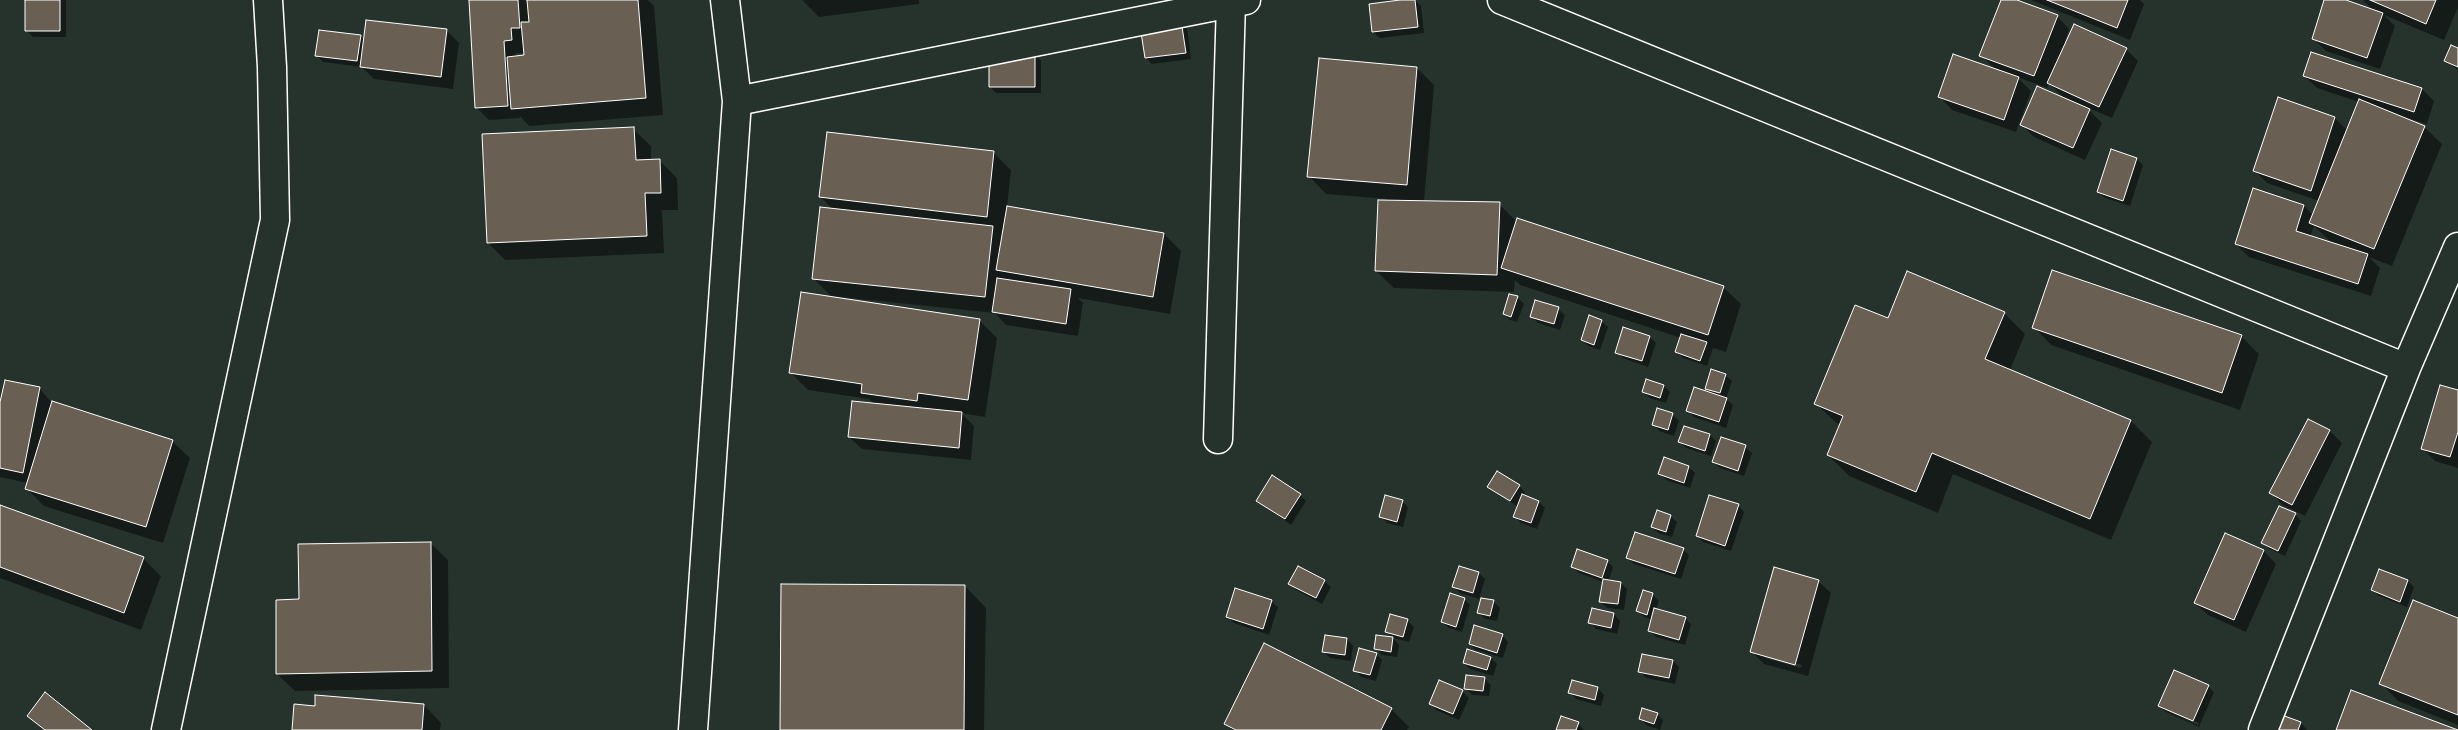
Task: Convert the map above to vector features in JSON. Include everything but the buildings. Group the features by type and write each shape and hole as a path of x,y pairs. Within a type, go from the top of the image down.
{"street":[{"path":"166,730 275,220 272,67 268,0"},
{"path":"693,730 737,101 725,0"},
{"path":"1502,0 2406,368"},
{"path":"737,101 1238,1 1218,439"},
{"path":"2263,730 2406,368 2458,247"}]}
